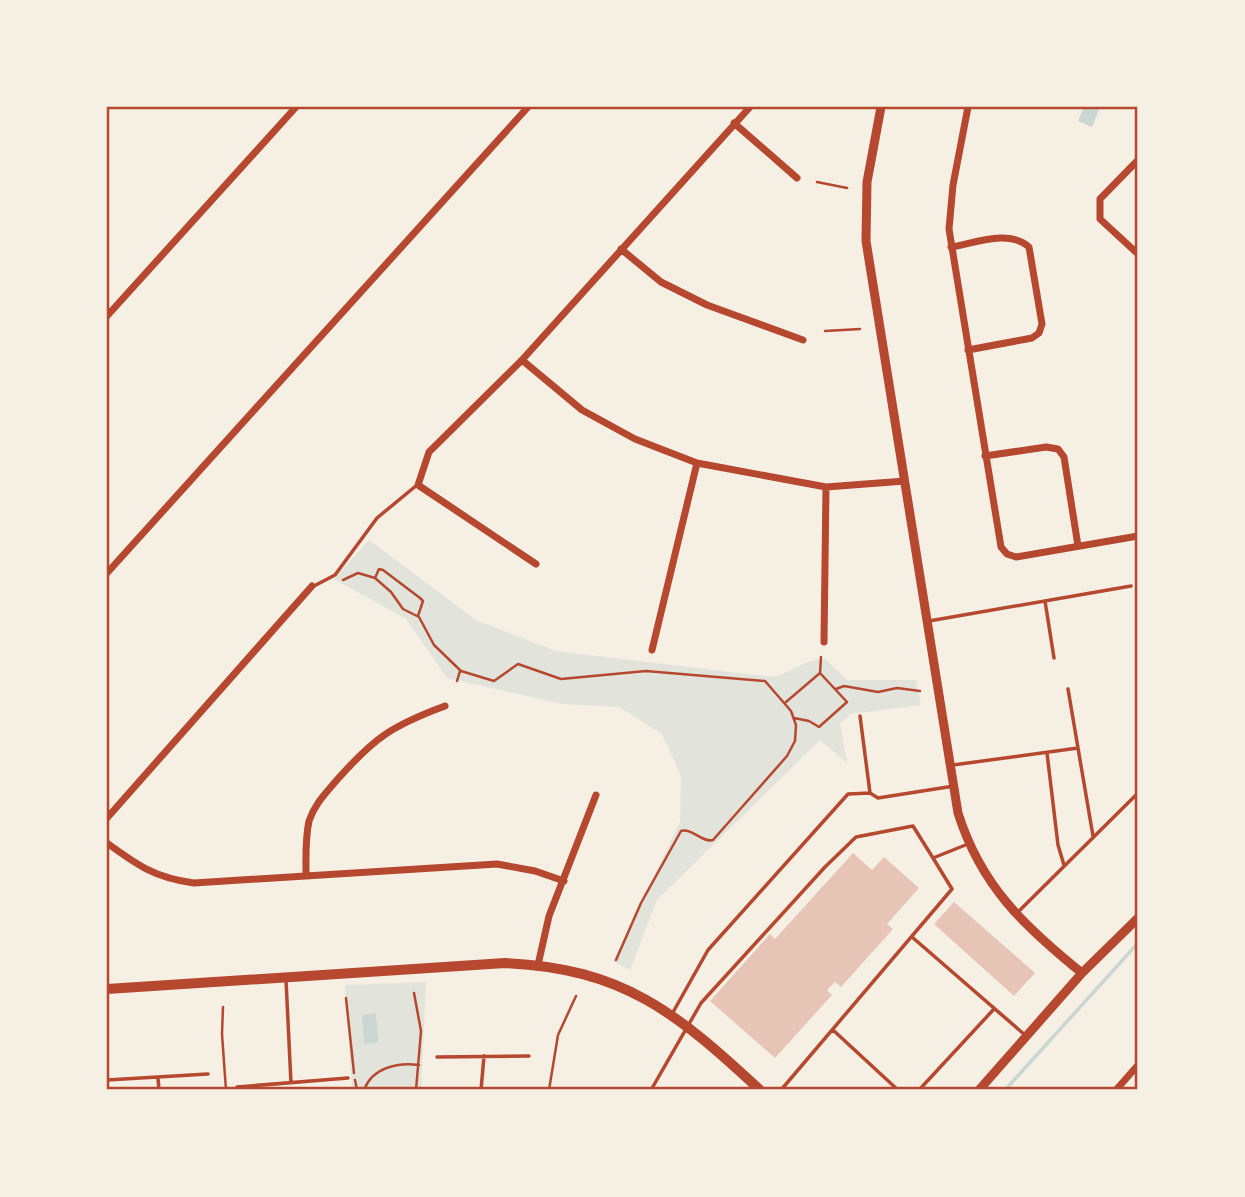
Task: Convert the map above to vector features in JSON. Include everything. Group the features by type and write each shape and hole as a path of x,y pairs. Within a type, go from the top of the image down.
{"main road":[{"path":"107,989 505,963 538,965 609,981 672,1014 760,1090"}],"street":[{"path":"107,316 296,107"},
{"path":"107,573 528,107"},
{"path":"536,564 418,485 429,452 522,360 750,107"},
{"path":"881,107 867,183 866,241 954,786 968,844 989,882 1016,915 1082,973"},
{"path":"968,107 949,211 951,247 1001,547 1007,554 1016,557 1138,536"},
{"path":"734,123 797,178"},
{"path":"1138,160 1100,199 1100,219 1138,254"},
{"path":"951,247 1010,237 1021,240 1029,247 1041,324 1039,333 1032,338 968,350"},
{"path":"621,249 661,282 707,305 803,340"},
{"path":"522,360 582,410 635,439 696,463 826,487 905,481"},
{"path":"985,456 1046,447 1058,449 1063,457 1079,546"},
{"path":"652,650 696,463"},
{"path":"824,642 826,487"},
{"path":"107,818 312,586"},
{"path":"306,875 306,838 316,803 382,734 402,722 445,706"},
{"path":"538,965 550,916 596,795"},
{"path":"107,843 143,869 166,880 213,883 497,864 535,871 564,881"},
{"path":"979,1090 1082,973 1138,918"},
{"path":"1116,1090 1138,1065"}],"lane":[{"path":"312,586 335,575 377,518 418,485"},
{"path":"927,621 1131,586"},
{"path":"1045,601 1054,659"},
{"path":"1068,689 1093,837"},
{"path":"860,716 870,793"},
{"path":"950,765 1079,748"},
{"path":"1046,752 1058,845 1064,865"},
{"path":"672,1014 708,950 848,794 870,793 878,798 954,786"},
{"path":"1016,915 1138,793"},
{"path":"651,1090 711,993 856,837 914,826 952,888 781,1090"},
{"path":"933,858 968,844"},
{"path":"911,936 1026,1037"},
{"path":"286,978 291,1083"},
{"path":"919,1090 994,1009"},
{"path":"832,1030 898,1090"},
{"path":"481,1090 484,1056"},
{"path":"437,1057 529,1056"},
{"path":"107,1080 208,1074"},
{"path":"158,1078 159,1090"},
{"path":"237,1087 348,1078"}],"path":[{"path":"817,182 847,188"},
{"path":"825,331 860,329"},
{"path":"375,578 379,569 383,570 420,598 423,601 418,616"},
{"path":"337,581 358,573 375,578 391,592 403,609 418,616 434,645 461,671 494,681 511,668 523,664 561,679 652,669 765,681 786,702 794,718 796,736 785,759 713,840 707,841 683,830 672,842 641,903 617,960"},
{"path":"786,702 820,673 821,657"},
{"path":"457,681 461,671"},
{"path":"794,718 821,726 848,702 820,673"},
{"path":"836,689 844,686 878,692 897,688 919,691"},
{"path":"414,993 421,1024 416,1090"},
{"path":"549,1090 558,1035 576,996"},
{"path":"346,998 357,1090"},
{"path":"223,1007 226,1090"},
{"path":"364,1090 371,1076 379,1072 407,1063 419,1065"}],"shaded area":[{"path":"1084,107 1100,107 1092,127 1078,121"},
{"path":"369,540 476,620 556,651 773,677 812,661 825,659 847,680 916,680 921,705 851,714 840,723 847,763 820,740 657,900 630,970 613,961 680,822 681,776 662,734 619,707 562,704 447,678 406,619 334,579"},
{"path":"426,982 421,1090 352,1090 345,985"},
{"path":"376,1013 378,1042 364,1044 362,1015"}],"building":[{"path":"853,853 872,870 884,857 919,888 887,924 893,929 841,987 835,982 827,990 832,995 775,1058 710,1001 770,934 775,939"},
{"path":"954,902 1035,973 1014,996 934,924"}],"waterway":[{"path":"1005,1090 1138,943"}]}
